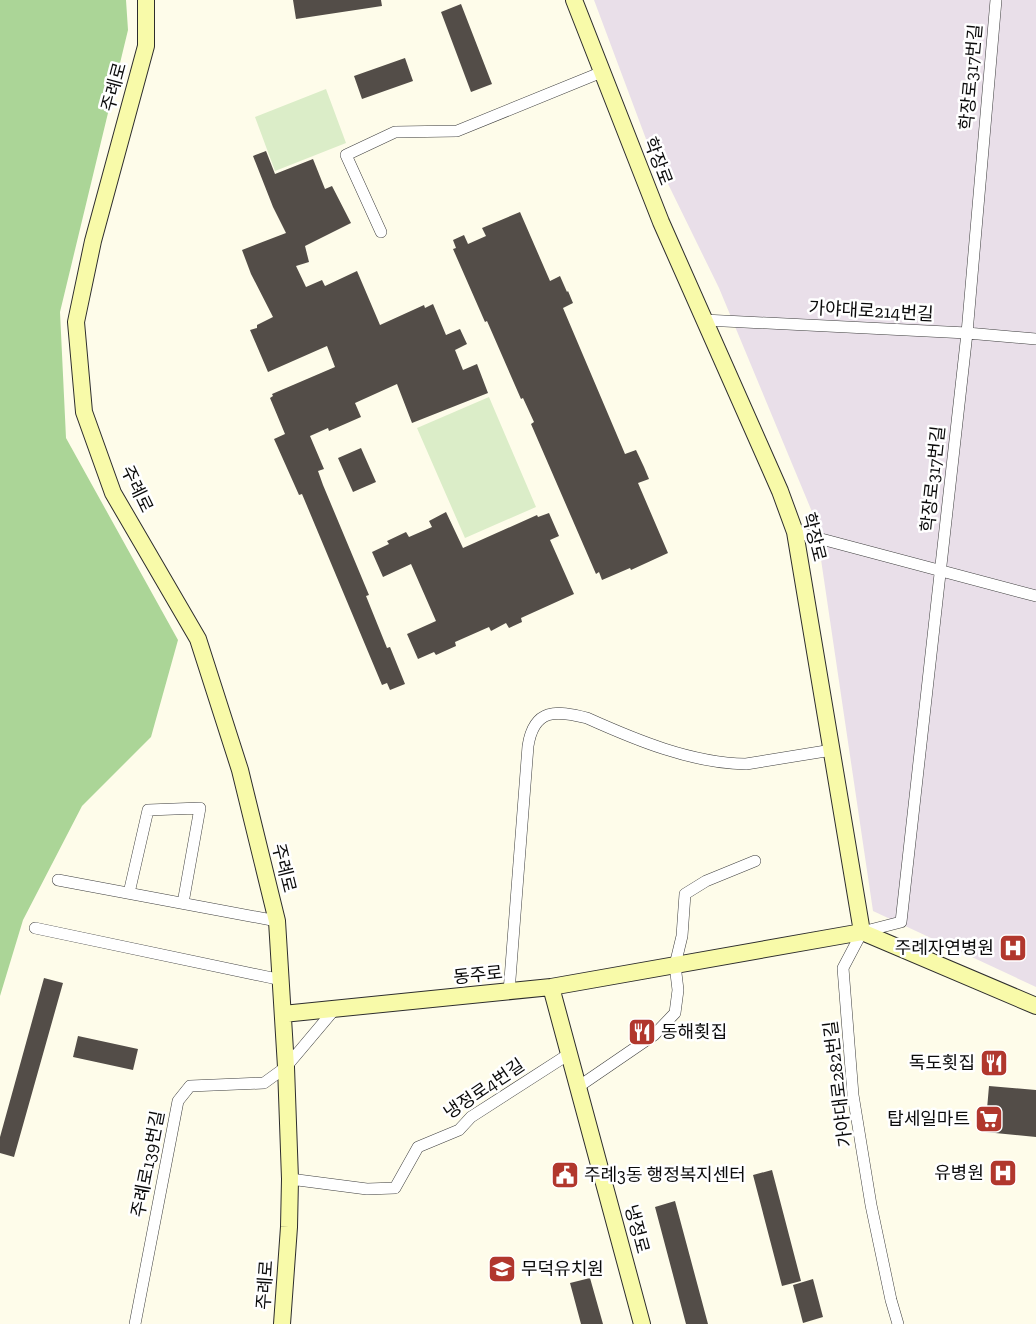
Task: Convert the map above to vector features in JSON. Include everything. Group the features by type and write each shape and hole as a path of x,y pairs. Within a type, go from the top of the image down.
{"main road":[{"name":"주례로","path":"146,0 146,46 93,241 76,322 84,412 113,493 198,639 240,770 277,921 282,980 290,1179 289,1226 282,1324"},
{"name":"학장로","path":"574,0 661,222 780,491 795,532 862,932"},
{"name":"동주로","path":"283,1014 551,987 862,932"},
{"path":"862,932 1036,1006"},
{"name":"냉정로","path":"551,987 642,1324"}],"street":[{"name":"학장로317번길","path":"862,932 901,922 967,333 996,0"},
{"path":"381,232 346,155 395,132 457,131 602,72"},
{"name":"가야대로214번길","path":"704,320 967,333 1036,339"},
{"path":"795,532 1036,596"},
{"path":"509,992 528,746 533,726 540,719 548,714 558,712 572,714 587,718 679,754 736,764 832,750"},
{"path":"129,893 148,810 200,808 183,903"},
{"path":"578,1087 654,1035 675,1013 678,990 675,965 682,936 685,894 706,881 755,861"},
{"path":"58,880 277,921"},
{"path":"35,928 282,980"},
{"name":"가야대로282번길","path":"862,932 843,968 853,1095 871,1204 891,1300 898,1324"},
{"name":"주례로139번길","path":"135,1324 178,1101 190,1086 264,1084 286,1067 334,1010"},
{"name":"냉정로4번길","path":"290,1179 367,1189 395,1188 418,1147 459,1130 471,1117 569,1054"}],"shaded area":[{"path":"594,0 1036,0 1036,987 873,911 815,519 719,288 646,139"}],"green space":[{"path":"0,0 126,0 128,30 60,312 66,438 178,640 151,737 82,806 23,920 0,996"},
{"path":"326,89 346,143 275,171 255,117"},
{"path":"489,397 536,507 465,538 417,428"}],"building":[{"path":"293,0 381,0 382,6 296,19"},
{"path":"461,4 492,84 471,92 441,12"},
{"path":"405,58 413,81 362,99 354,76"},
{"path":"266,151 275,174 313,159 325,189 332,186 351,223 305,246 309,262 296,266 306,287 322,280 325,286 357,271 380,325 424,305 425,308 433,304 446,335 460,329 467,344 455,350 463,370 477,364 488,393 412,423 397,384 355,403 361,417 329,431 328,428 310,436 324,469 318,471 323,485 369,595 366,596 387,648 390,647 405,684 390,690 387,683 382,685 302,494 299,495 274,439 285,434 270,398 273,396 272,394 335,367 327,346 268,372 250,330 257,328 257,325 273,317 251,274 242,250 286,233 273,207 253,156"},
{"path":"520,212 550,281 560,276 568,291 573,303 563,308 625,454 636,450 644,467 649,479 638,483 668,553 631,570 630,568 602,580 599,572 596,574 531,424 534,422 523,398 521,399 453,249 456,248 453,240 464,235 468,244 486,236 482,228"},
{"path":"361,448 376,482 353,492 338,458"},
{"path":"446,512 463,548 537,515 538,517 549,513 559,536 550,540 574,594 521,618 522,622 509,628 506,623 491,631 489,627 455,642 456,646 436,655 434,652 418,659 407,634 436,621 411,564 383,577 372,552 389,544 387,541 406,532 409,537 432,527 429,521"},
{"path":"44,978 63,983 14,1157 0,1153 0,1137"},
{"path":"78,1036 138,1049 133,1070 73,1057"},
{"path":"989,1086 1036,1090 1036,1137 985,1132"},
{"path":"772,1170 801,1281 782,1286 753,1175"},
{"path":"675,1201 708,1324 686,1324 655,1207"},
{"path":"590,1278 603,1324 581,1324 570,1283"},
{"path":"813,1279 823,1317 803,1323 793,1285"}],"place":[{"name":"주례자연병원","path":"1013,948"},
{"name":"동해횟집","path":"642,1032"},
{"name":"독도횟집","path":"994,1063"},
{"name":"탑세일마트","path":"989,1119"},
{"name":"유병원","path":"1003,1173"},
{"name":"주례3동 행정복지센터","path":"565,1175"},
{"name":"무덕유치원","path":"502,1269"}]}
